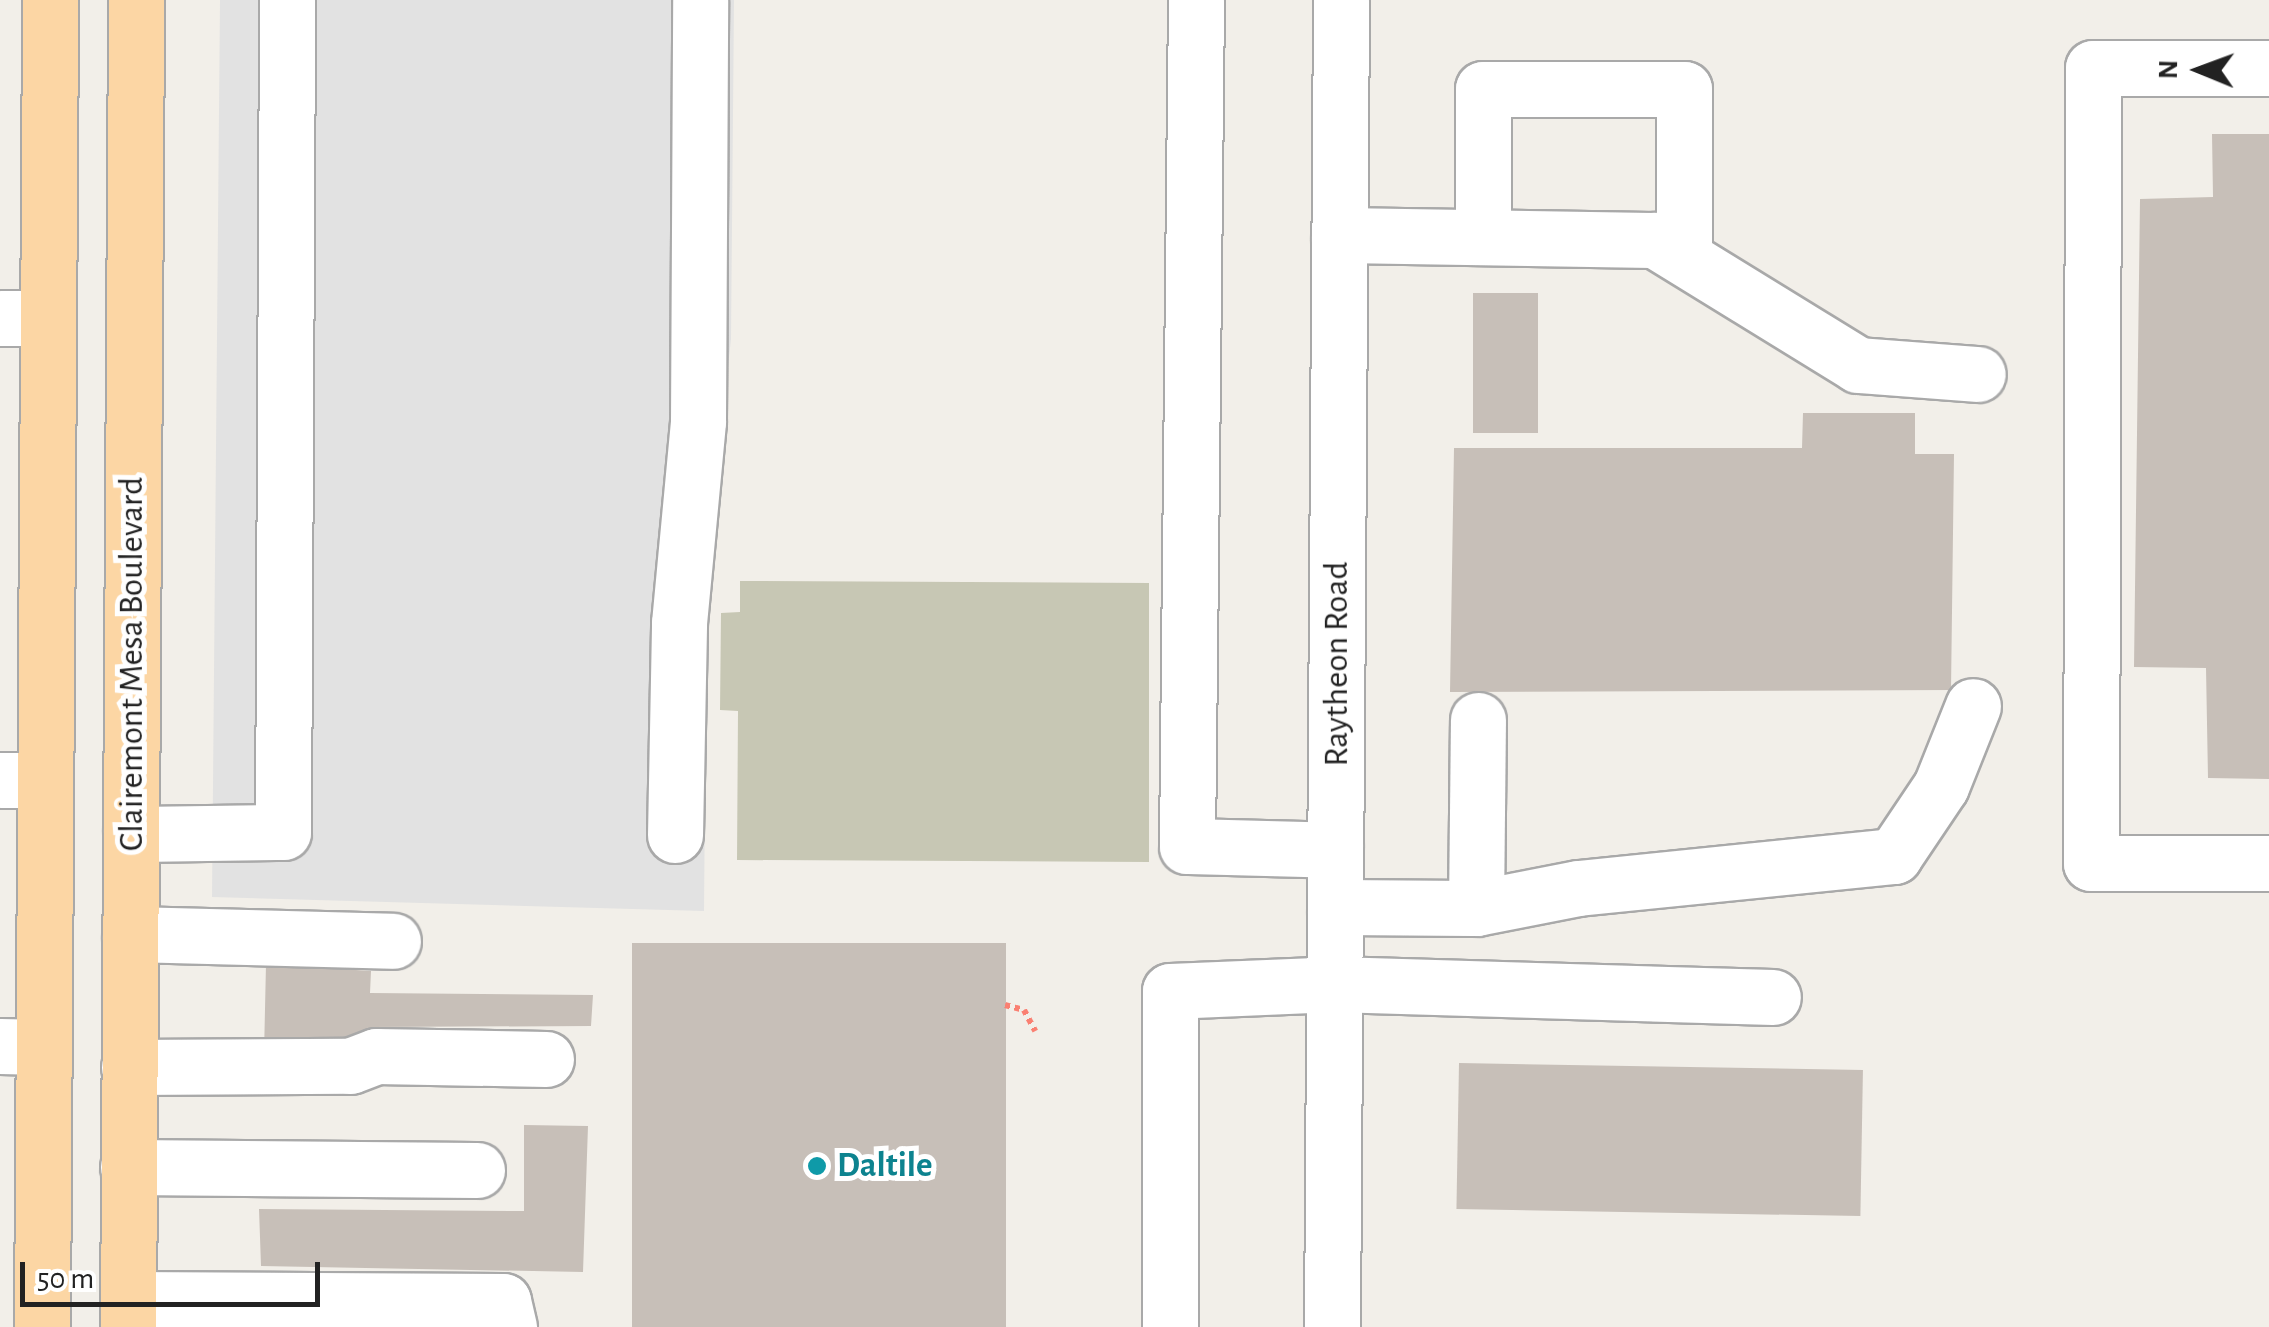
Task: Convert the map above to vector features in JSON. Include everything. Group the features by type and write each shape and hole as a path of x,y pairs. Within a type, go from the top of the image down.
{"main road":[{"path":"42,1327 22,1046 24,319 50,0"},
{"name":"Clairemont Mesa Boulevard","path":"128,1313 136,0"}],"street":[{"path":"130,834 283,832 287,0"},
{"path":"675,834 679,623 698,421 700,0"},
{"path":"1196,0 1187,846 1336,850"},
{"name":"Raytheon Road","path":"1332,1327 1341,0"},
{"path":"2269,68 2093,68 2092,744 2092,862 2269,863"},
{"path":"1483,237 1484,88 1684,89 1684,257"},
{"path":"1340,235 1655,240 1858,365 1978,374"},
{"path":"1335,906 1476,908 1578,888 1894,856 1941,786 1973,706"},
{"path":"1476,908 1478,720"},
{"path":"130,934 393,940"},
{"path":"1170,1327 1170,991 1334,984 1773,997"},
{"path":"129,1066 350,1066 376,1056 546,1059"},
{"path":"128,1167 476,1170"},
{"path":"128,1313 258,1302 503,1301 509,1327"}],"path":[{"path":"1005,1004 1024,1010 1036,1031"}],"shaded area":[{"path":"220,0 734,0 731,339 707,558 704,911 212,897"},
{"path":"740,581 1149,583 1149,862 737,860 738,711 720,710 721,613 740,612"}],"building":[{"path":"2212,134 2269,134 2269,779 2208,778 2206,668 2134,667 2140,199 2213,197"},
{"path":"1473,293 1538,293 1538,433 1473,433"},
{"path":"1803,413 1915,413 1915,454 1954,454 1951,690 1450,692 1454,448 1802,448"},
{"name":"Daltile","path":"632,943 1006,943 1006,1327 632,1327"},
{"path":"266,964 371,971 370,993 593,995 591,1026 373,1027 371,1046 264,1054"},
{"path":"1459,1063 1863,1070 1860,1216 1456,1209"},
{"path":"524,1125 588,1126 583,1272 261,1266 259,1209 524,1211"}],"place":[{"name":"Daltile","path":"817,1166"}]}
